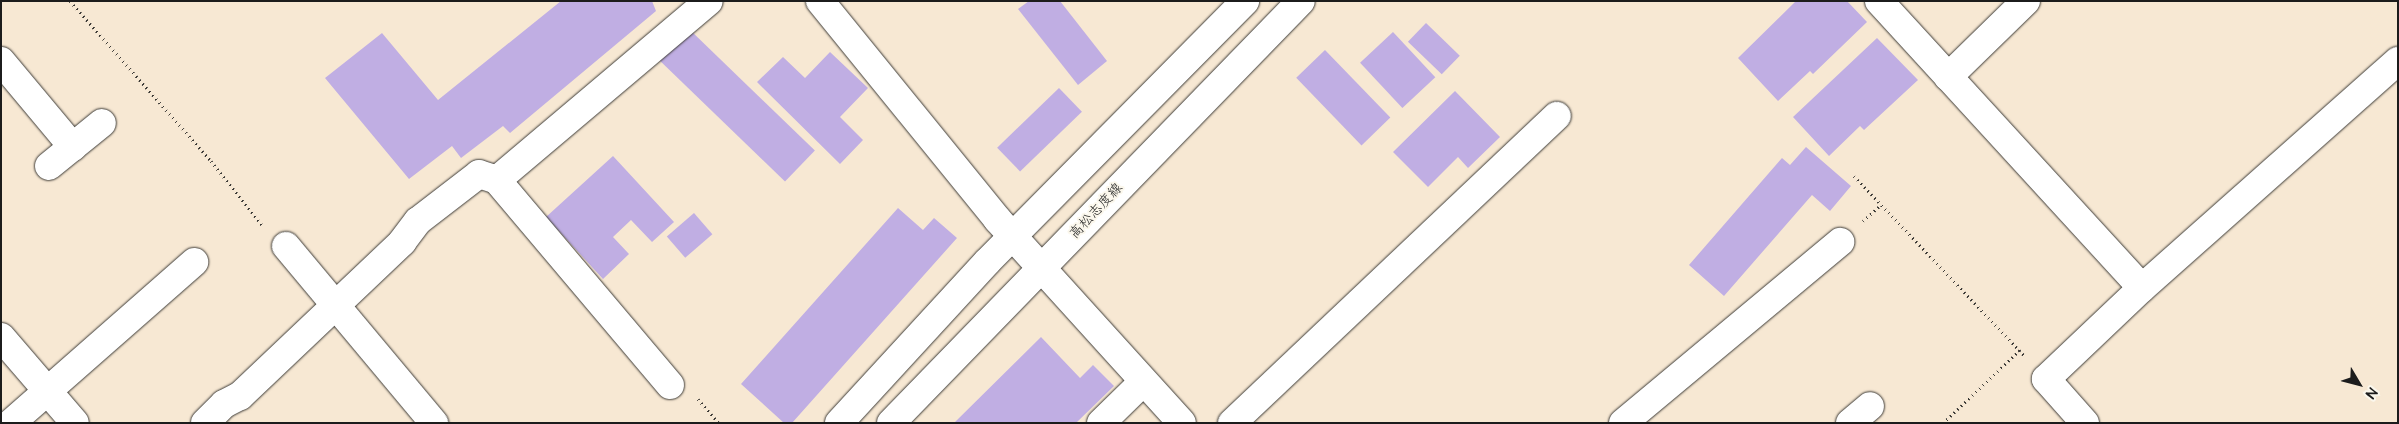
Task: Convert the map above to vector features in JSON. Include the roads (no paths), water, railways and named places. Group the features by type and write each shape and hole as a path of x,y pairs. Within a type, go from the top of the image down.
{"street":[{"path":"497,180 709,1"},
{"path":"820,1 1012,237 1142,382 1182,423"},
{"path":"839,423 1012,237 1245,1"},
{"name":"高松志度線","path":"892,423 1301,1"},
{"path":"1879,1 2142,288"},
{"path":"1948,77 2026,1"},
{"path":"1,61 73,147"},
{"path":"2085,423 2046,379 2142,288 2398,61"},
{"path":"1232,423 1557,116"},
{"path":"49,166 102,123"},
{"path":"205,423 224,404 240,396 336,305 402,242 418,221 479,174 497,180 670,385"},
{"path":"1623,423 1840,242"},
{"path":"286,246 434,423"},
{"path":"11,423 194,262"},
{"path":"1,337 74,423"},
{"path":"1100,423 1142,382"}]}
